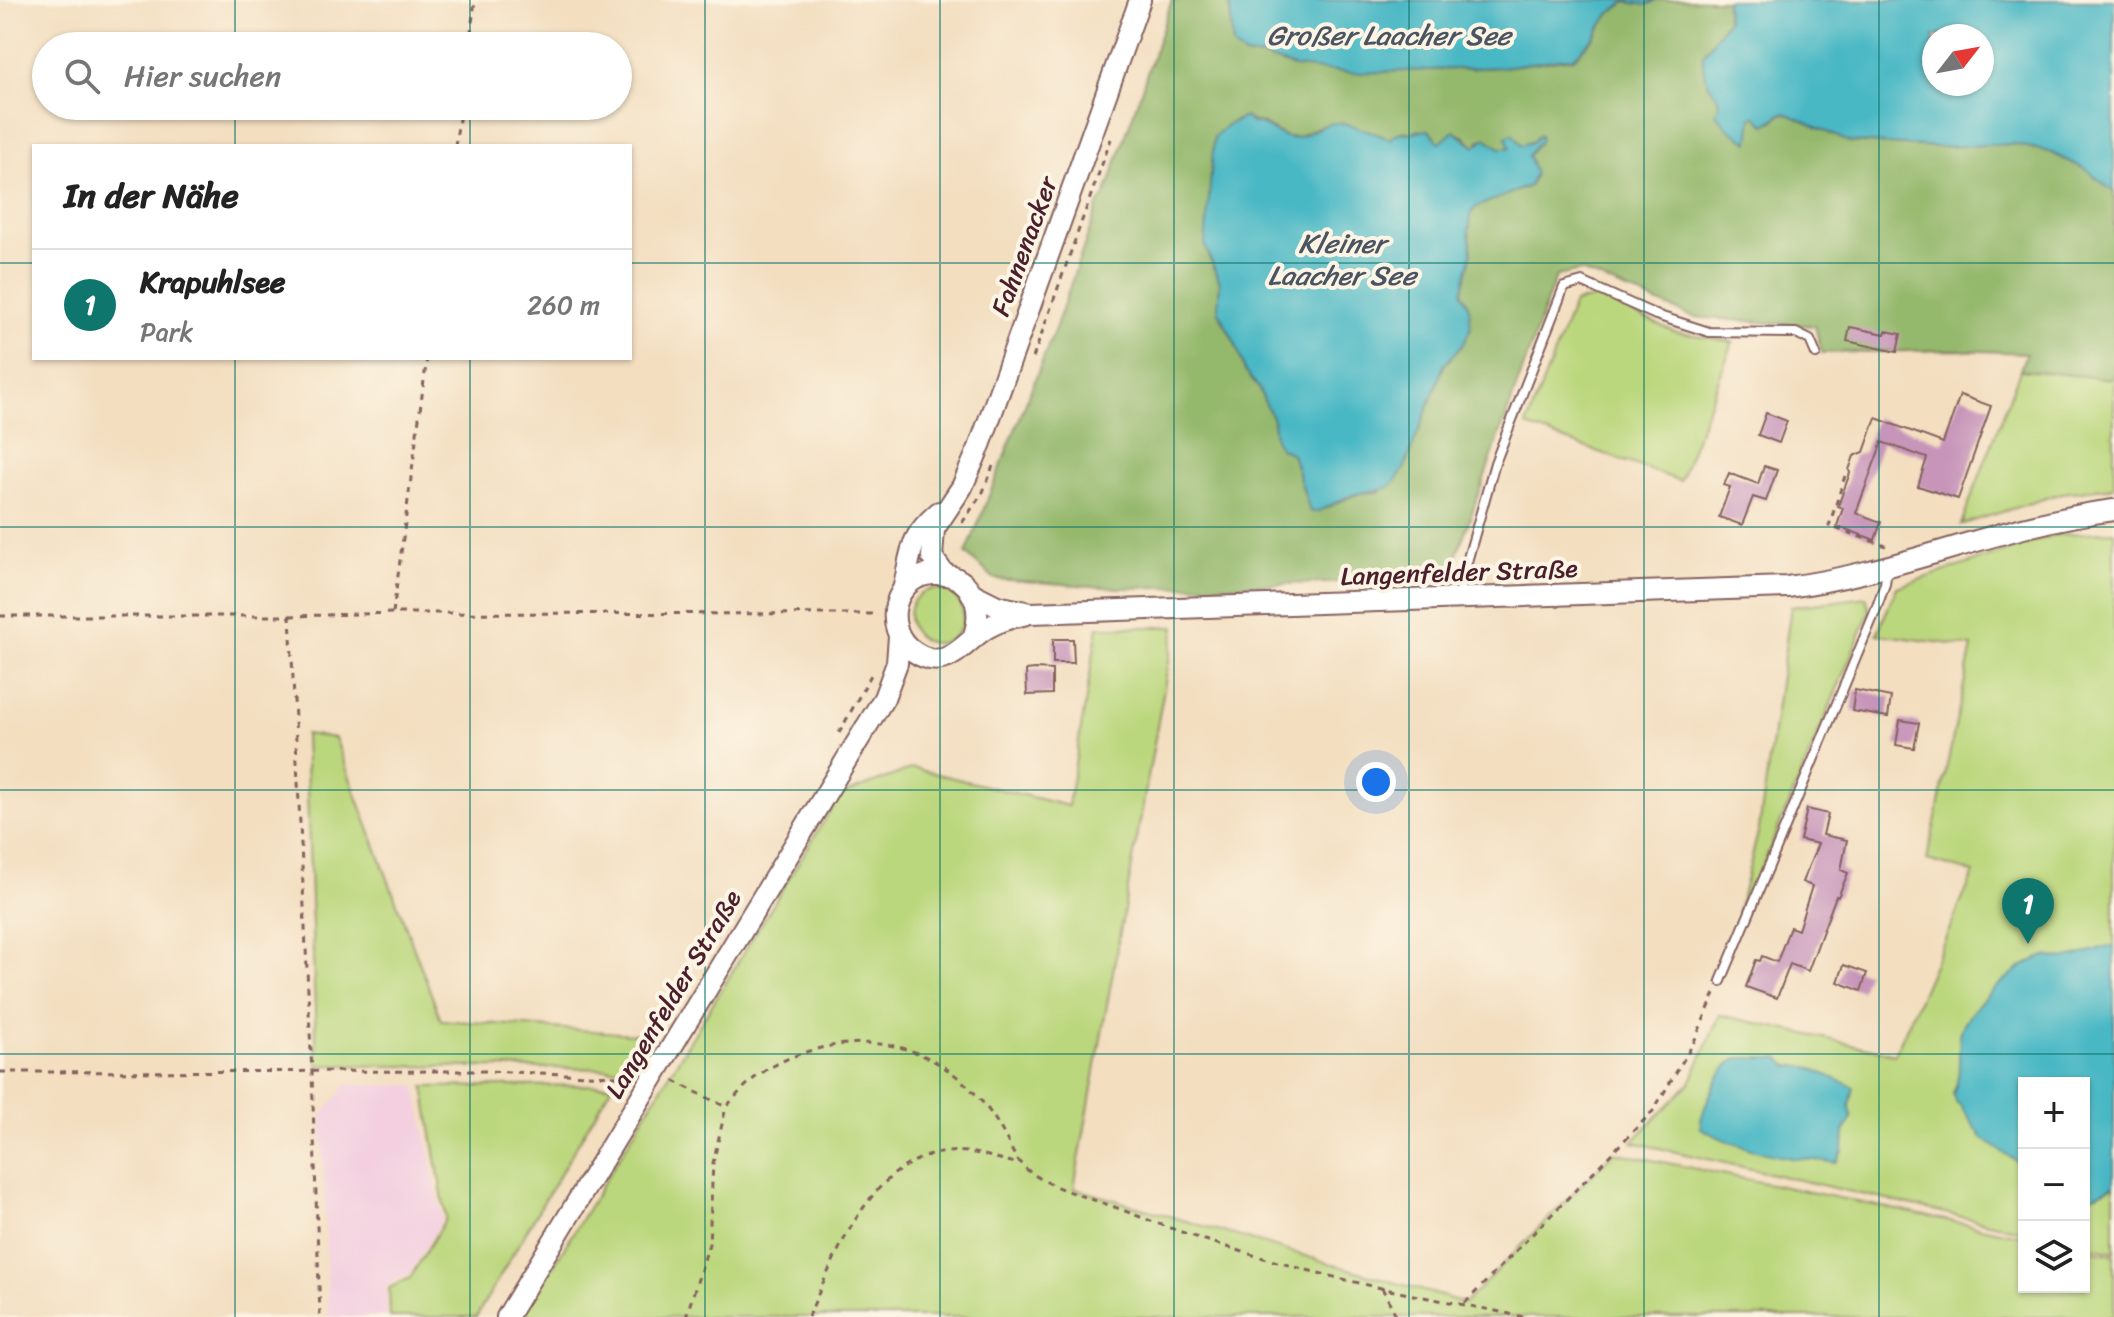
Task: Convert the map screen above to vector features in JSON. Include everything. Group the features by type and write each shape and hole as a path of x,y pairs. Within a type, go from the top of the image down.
{"street":[{"name":"Fahnenacker","path":"945,575 935,564 931,550 934,529 962,487 979,448 1140,0"},
{"name":"Fahnenacker","path":"903,590 909,554 919,531 949,504"},
{"name":"Langenfelder Straße","path":"884,698 911,672 933,659 953,655 998,623 1031,613 1461,590 1787,587 1887,567 2074,515 2114,510"},
{"name":"Langenfelder Straße","path":"945,575 997,606 1031,613"},
{"path":"881,614 917,578 945,575"},
{"path":"971,593 979,615 973,638"},
{"name":"Langenfelder Straße","path":"507,1317 884,698 897,663 899,636 881,614"},
{"path":"899,636 914,652 933,659"}],"lane":[{"name":"Langenfelder Straße","path":"1461,590 1495,463 1564,287 1582,282 1656,315 1709,332 1796,333 1810,340 1816,354"},
{"path":"1721,981 1875,612 1885,584 1887,567"}],"path":[{"path":"471,32 475,0"},
{"path":"455,144 459,120"},
{"path":"393,613 427,360"},
{"path":"1845,476 1829,526 1886,546"},
{"path":"0,616 881,614"},
{"path":"290,616 312,1073 320,1317"},
{"path":"836,738 878,661"},
{"path":"1465,1303 1653,1111 1693,1044 1721,981"},
{"path":"686,1317 709,1244 713,1163 726,1107 752,1081 779,1063 815,1050 858,1044 888,1045 917,1052 946,1067 971,1089 997,1122 1017,1163"},
{"path":"0,1072 485,1071 616,1076 652,1080 726,1107"},
{"path":"808,1317 844,1239 874,1193 893,1174 915,1160 967,1152 1017,1163 1064,1190 1192,1238 1382,1288 1523,1317"},
{"path":"1382,1288 1397,1317"}],"shaded area":[{"path":"346,1085 416,1085 442,1219 410,1273 386,1286 387,1317 328,1317 322,1116"}],"green space":[{"path":"1172,0 1232,0 1233,46 1244,55 1263,57 1294,67 1433,70 1502,67 1574,58 1610,13 1626,2 1646,5 1657,0 1726,0 1727,21 1713,40 1719,107 1748,141 1752,117 1772,122 1786,113 1849,142 1939,147 2014,144 2050,152 2087,170 2114,192 2114,379 2020,370 2026,353 1956,350 1822,353 1815,326 1693,317 1581,271 1556,276 1448,580 1118,588 995,579 966,554 1056,326 1099,203 1105,196","holes":["1241,118 1264,124 1286,137 1297,137 1320,126 1346,124 1391,139 1403,131 1413,133 1419,130 1434,135 1440,143 1451,133 1464,136 1476,147 1480,140 1487,139 1500,148 1508,149 1511,146 1509,141 1515,139 1521,145 1537,137 1539,143 1528,155 1534,173 1529,186 1476,207 1471,214 1469,232 1472,252 1462,292 1469,307 1463,344 1444,365 1404,469 1379,492 1360,493 1316,512 1310,511 1292,454 1280,448 1275,439 1273,419 1258,387 1245,371 1236,345 1218,311 1220,282 1209,257 1227,125"]},
{"path":"1597,297 1675,332 1733,342 1680,481 1526,426 1574,303"},
{"path":"2020,370 2114,379 2114,487 2062,493 1961,525"},
{"path":"2114,531 2114,1252 2090,1246 2090,1077 2018,1077 2018,1230 1632,1142 1690,1083 1720,1015 1895,1054 1974,873 1927,860 1972,647 1877,634 1897,587 2055,535"},
{"path":"936,589 955,597 963,616 955,635 936,643 917,635 909,616 917,597"},
{"path":"1866,597 1870,611 1743,912 1738,912 1759,829 1791,607"},
{"path":"1098,627 1175,627 1074,1188 1465,1303 1614,1152 2018,1235 2018,1293 2090,1293 2090,1250 2114,1255 2114,1317 522,1317 839,796 913,768 1068,806"},
{"path":"305,734 335,738 441,1020 648,1035 624,1069 317,1065"},
{"path":"612,1085 476,1317 390,1317 389,1288 410,1278 446,1218 424,1087"}],"water":[{"name":"Großer Laacher See","path":"1232,0 1657,0 1647,5 1626,2 1610,13 1593,38 1574,57 1502,67 1356,73 1294,67 1263,57 1244,55 1233,47"},
{"path":"1726,0 2114,0 2114,192 2087,170 2050,152 2014,144 1939,147 1849,142 1786,113 1766,125 1756,116 1752,117 1749,142 1728,128 1716,113 1719,102 1707,81 1703,55 1727,21"},
{"name":"Kleiner Laacher See","path":"1246,117 1251,123 1292,138 1329,124 1342,123 1391,139 1398,133 1429,130 1440,143 1454,131 1475,147 1485,138 1500,148 1510,148 1506,137 1513,134 1521,145 1532,142 1540,135 1541,140 1528,155 1535,174 1529,186 1476,207 1471,214 1469,232 1472,252 1462,292 1469,307 1471,328 1463,344 1444,365 1404,469 1385,489 1354,494 1316,512 1310,511 1292,454 1280,448 1275,439 1273,419 1258,387 1245,371 1218,310 1220,282 1205,246 1214,137 1227,125"},
{"path":"2114,947 2114,1186 2095,1195 2090,1195 2090,1077 2018,1077 2018,1162 1983,1139 1955,1102 1953,1094 1958,1077 1962,1028 1975,1009 2022,967 2046,957 2072,957"},
{"path":"1739,1058 1779,1058 1789,1066 1809,1067 1854,1087 1850,1106 1852,1118 1844,1132 1843,1151 1836,1163 1756,1151 1701,1128 1705,1108 1717,1081 1727,1066"}],"building":[{"path":"1850,327 1901,334 1897,352 1847,341"},
{"path":"1960,395 1991,406 1958,499 1918,486 1927,458 1882,442 1856,513 1881,522 1875,540 1837,526 1843,508 1838,506 1854,456 1864,452 1876,418 1943,443"},
{"path":"1766,413 1787,421 1779,443 1758,435"},
{"path":"1764,466 1777,470 1766,501 1753,497 1742,525 1719,517 1730,487 1724,485 1729,473 1758,484"},
{"path":"1053,639 1073,639 1074,663 1053,663"},
{"path":"1026,670 1052,670 1052,694 1027,695"},
{"path":"1855,690 1891,697 1888,717 1852,711"},
{"path":"1900,720 1919,723 1914,748 1896,745"},
{"path":"1807,809 1828,814 1823,835 1847,840 1841,870 1848,873 1836,896 1808,971 1790,964 1777,998 1746,987 1756,960 1760,961 1762,956 1777,962 1790,927 1798,930 1812,886 1802,882 1818,844 1800,840"},
{"path":"1844,965 1867,973 1861,991 1838,982"}],"place":[{"name":"Krapuhlsee","path":"2028,944"}]}
